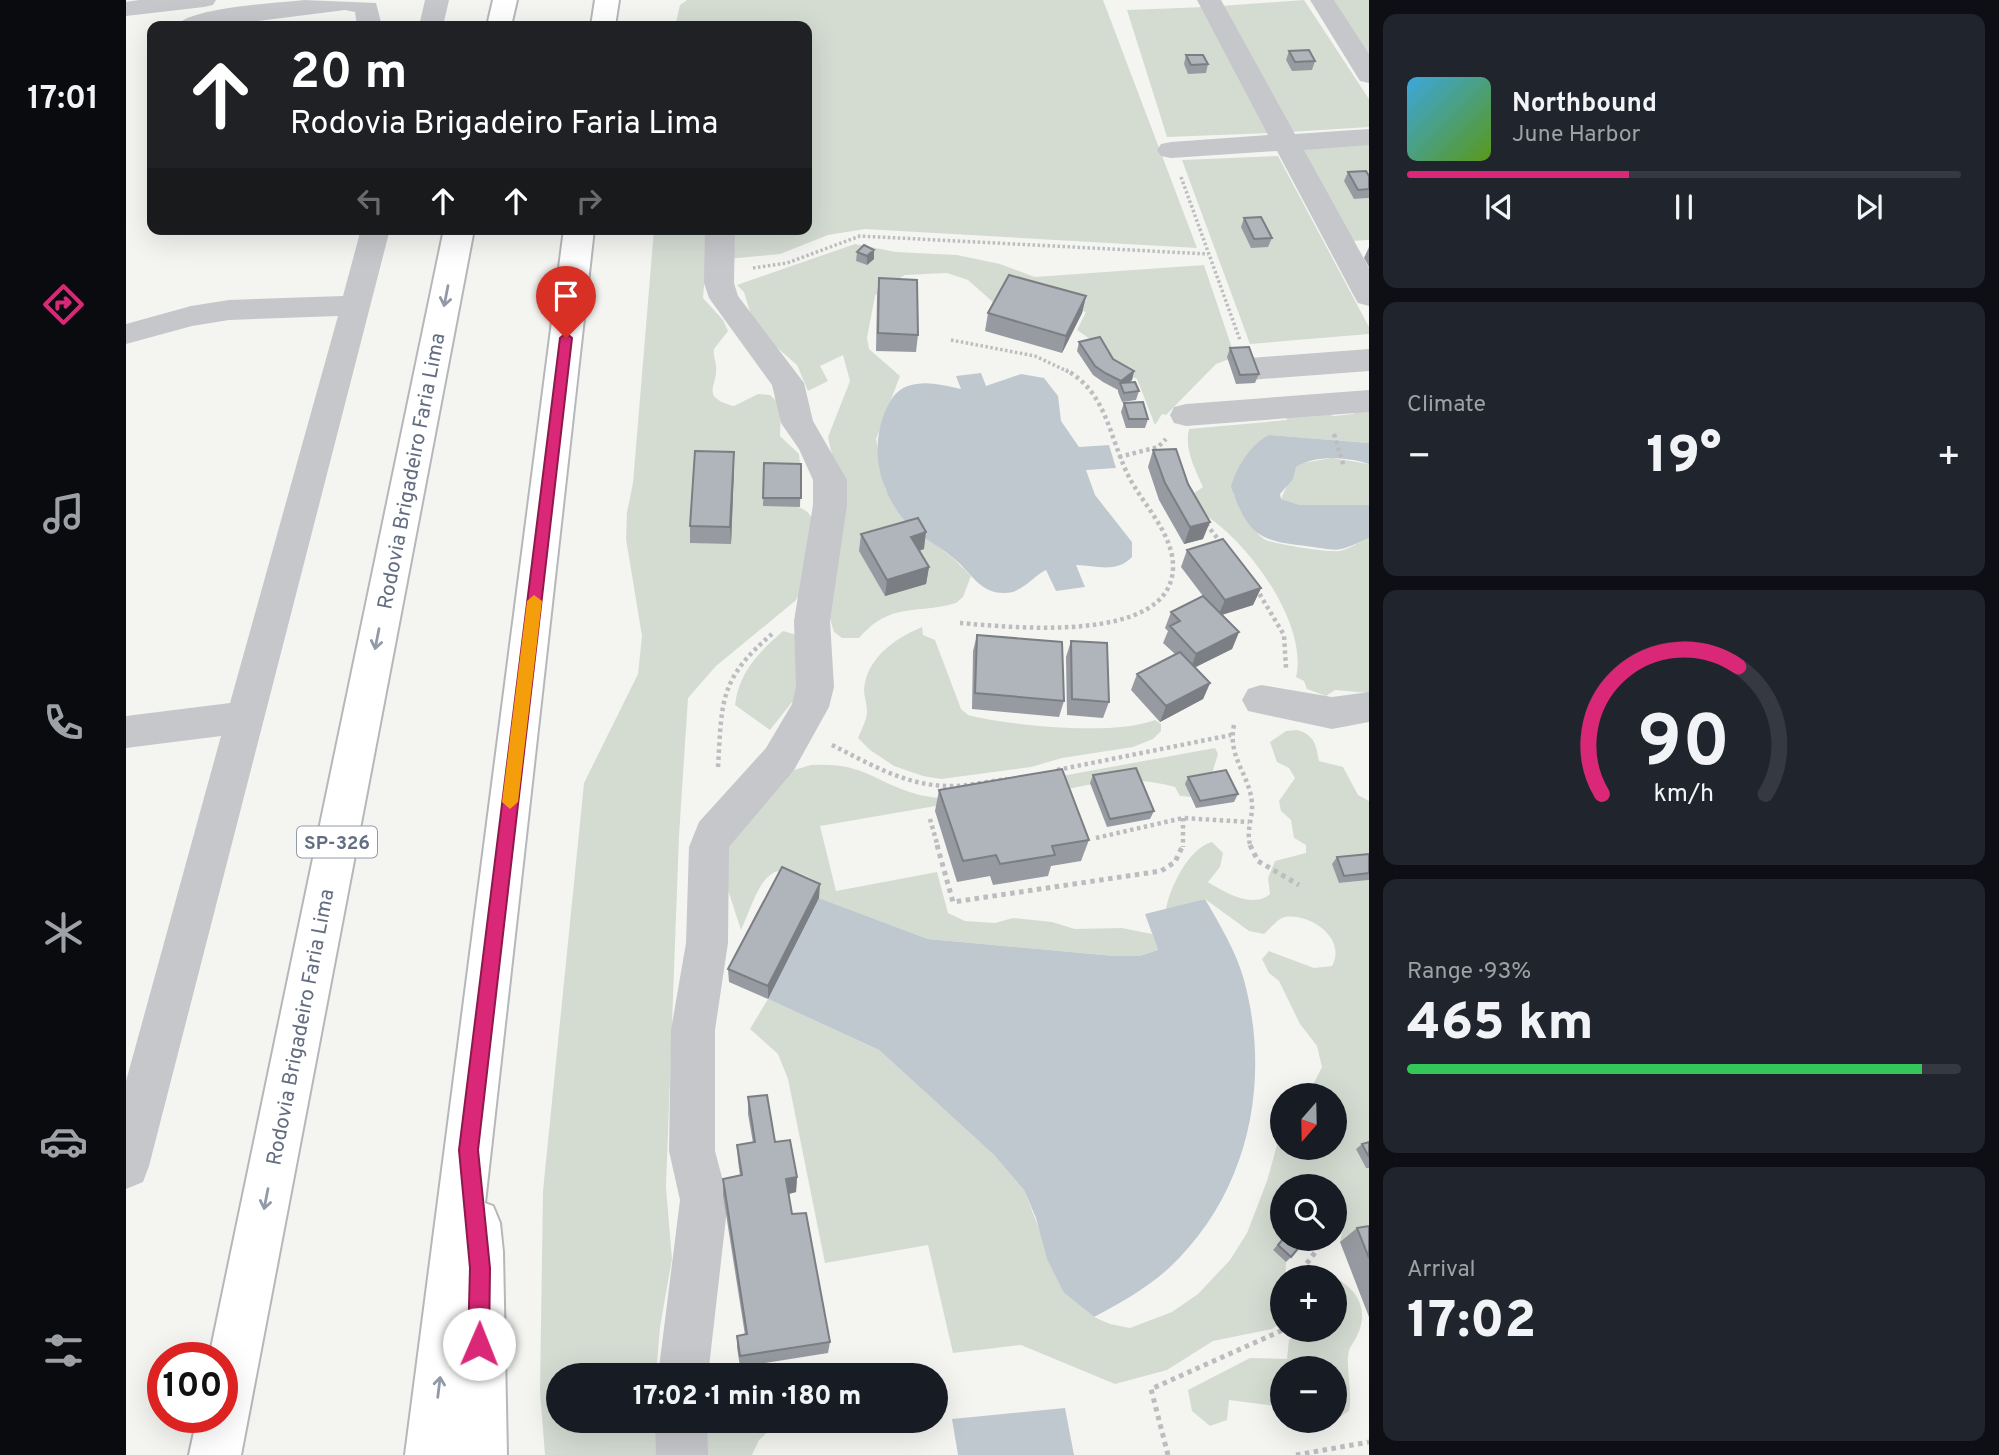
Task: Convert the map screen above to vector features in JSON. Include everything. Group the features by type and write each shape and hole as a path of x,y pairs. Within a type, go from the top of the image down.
{"highway":[{"path":"500,21 505,0"},
{"path":"604,21 607,0"},
{"name":"Rodovia Brigadeiro Faria Lima","path":"215,1455 458,235"},
{"path":"431,1455 578,235"},
{"path":"468,1150 480,1268 478,1394 481,1455"}],"street":[{"path":"126,9 204,0"},
{"path":"431,21 437,0"},
{"path":"1209,0 1286,142 1356,247 1369,296"},
{"path":"1322,0 1369,75"},
{"path":"198,21 346,2 367,8 368,21"},
{"path":"1171,150 1369,137"},
{"path":"126,1166 374,235"},
{"path":"685,1363 704,1200 692,1151 693,1030 707,943 709,847 713,834 780,758 810,707 815,687 812,621 830,505 830,481 813,445 797,423 788,383 724,298 719,283 720,235"},
{"path":"126,334 191,316 229,310 355,305"},
{"path":"1247,358 1369,360"},
{"path":"1186,415 1369,401"},
{"path":"1261,700 1332,713 1369,707"},
{"path":"126,732 246,717"},
{"path":"681,1433 682,1455"}],"path":[{"path":"1171,150 1247,358"},
{"path":"720,269 787,263 860,236 1208,254"},
{"path":"951,340 1010,350 1044,360 1065,370 1088,387 1101,404 1126,473 1167,543 1173,570 1170,585 1157,603 1138,614 1107,624 1027,628 960,623"},
{"path":"1332,430 1343,467"},
{"path":"713,834 724,693 730,676 761,643 816,599"},
{"path":"797,728 894,775 923,783 951,786 1019,777"},
{"path":"1046,773 1231,735"},
{"path":"930,819 953,902 1161,871 1172,866 1184,850 1183,818"},
{"path":"1096,838 1183,818 1249,822"},
{"path":"1302,1265 1318,1251"},
{"path":"1168,1455 1151,1389 1241,1346 1270,1337"},
{"path":"1297,1455 1369,1442"}],"shaded area":[{"path":"687,0 1103,0 1197,248 865,229 828,235 780,254 706,261 703,298 723,320 728,331 714,349 716,374 713,395 723,403 734,406 758,394 770,395 781,405 780,436 799,454 801,473 764,506 798,507 809,513 812,519 802,591 795,601 716,666 688,698 679,836 666,1187 672,1259 660,1327 657,1363 546,1363 546,1433 657,1433 658,1455 545,1455 540,1392 543,1191 584,783 638,674 642,636 626,539 654,235 812,235 812,21 676,21 680,5"},
{"path":"1304,0 1369,99 1369,127 1289,132 1221,6"},
{"path":"1330,0 1369,0 1369,62"},
{"path":"1205,7 1271,133 1167,137 1127,10"},
{"path":"1369,142 1369,192 1354,199 1369,198 1369,240 1349,241 1298,145"},
{"path":"1278,156 1369,327 1369,334 1250,344 1182,160"},
{"path":"855,244 896,252 957,255 1000,264 1035,277 1204,265 1235,357 1216,364 1166,415 1162,414 1155,425 1137,379 1127,374 1100,346 1077,330 1086,312 1004,289 995,304 968,280 947,273 905,275 881,289 875,296 867,338 869,349 900,376 876,439 885,489 904,520 954,559 971,576 963,597 956,603 893,614 871,626 859,638 842,638 834,632 830,619 834,465 828,437 850,381 843,355 820,366 828,381 808,391 797,365 774,345 751,315 744,292 737,285"},
{"path":"981,373 986,386 1021,374 1044,378 1058,396 1061,421 1079,447 1109,445 1116,468 1086,470 1095,495 1132,542 1132,557 1126,562 1113,567 1076,565 1085,587 1056,591 1046,570 1017,590 997,593 978,583 958,562 912,528 900,515 886,491 879,466 880,427 890,401 899,390 914,384 934,384 961,389 956,376"},
{"path":"1369,396 1369,443 1269,435 1233,494 1254,529 1269,541 1301,548 1339,551 1369,538 1369,693 1335,690 1326,696 1307,689 1304,681 1296,677 1297,655 1293,632 1269,583 1235,539 1198,511 1193,494 1203,487 1191,459 1189,429 1287,420 1286,417 1317,411 1334,416 1353,414"},
{"path":"1269,435 1369,443 1369,464 1331,458 1312,460 1296,467 1293,479 1280,494 1281,499 1300,505 1369,505 1369,538 1338,550 1326,549 1266,538 1250,525 1231,487 1245,457 1256,444"},
{"path":"1332,458 1369,464 1369,505 1300,505 1281,499 1295,467"},
{"path":"922,627 923,635 935,640 961,709 968,715 1010,723 1062,728 1115,728 1155,720 1161,724 1161,731 1153,739 1133,747 1062,758 1031,767 941,779 894,766 870,750 858,738 867,714 864,689 866,678 884,650"},
{"path":"783,631 800,636 796,697 770,730 735,705 746,673 766,647"},
{"path":"1297,730 1308,735 1315,745 1319,761 1343,767 1358,795 1369,801 1369,861 1339,883 1369,880 1369,1147 1357,1150 1366,1168 1369,1168 1369,1237 1347,1241 1347,1174 1270,1174 1270,1251 1274,1251 1286,1262 1286,1265 1270,1265 1270,1329 1213,1341 1167,1370 1115,1384 1021,1345 953,1353 928,1245 825,1263 788,1079 778,1054 750,1029 768,999 879,1050 994,1155 1024,1190 1064,1293 1094,1317 1130,1328 1172,1312 1198,1294 1230,1260 1247,1233 1273,1160 1348,1160 1348,1083 1314,1083 1322,1067 1317,1046 1300,1024 1279,981 1269,973 1262,959 1269,951 1314,968 1332,966 1335,946 1331,938 1315,924 1295,917 1282,918 1264,934 1249,931 1205,899 1166,910 1171,891 1188,860 1212,842 1223,853 1220,867 1208,882 1230,894 1255,900 1270,894 1268,878 1275,861 1306,853 1306,845 1294,838 1291,820 1281,811 1279,801 1295,778 1289,768 1277,762 1270,742 1286,731"},
{"path":"1215,748 1218,754 1210,780 1191,797 1180,796 1175,787 1145,781 1100,783 1055,792 1034,781"},
{"path":"811,765 855,769 900,789 953,803 820,826 836,891 937,872 948,913 965,921 995,923 1013,918 1052,922 1075,929 1122,928 1152,934 1158,950 1139,956 1115,956 928,939 819,898 818,882 800,873 786,870 775,872 760,887 741,930 725,881 724,839 794,770"},
{"path":"819,898 928,939 1115,956 1139,956 1158,950 1145,914 1205,899 1232,948 1244,980 1252,1019 1255,1058 1253,1097 1247,1135 1235,1172 1218,1206 1196,1239 1169,1268 1142,1289 1094,1317 1064,1293 1047,1259 1036,1218 1024,1190 994,1155 879,1050 768,999"},
{"path":"1347,1286 1356,1295 1360,1302 1362,1318 1348,1357 1349,1411 1347,1412 1347,1356 1287,1356 1289,1342 1347,1342"},
{"path":"1250,1358 1270,1359 1270,1405 1229,1400 1227,1420 1210,1426 1192,1411 1188,1390"},
{"path":"1065,1408 1074,1455 958,1455 952,1419"},
{"path":"705,1433 766,1433 759,1440 752,1455 704,1455"}],"building":[{"path":"1309,50 1315,61 1295,62 1289,51"},
{"path":"1186,55 1203,55 1208,64 1191,65"},
{"path":"1366,171 1369,176 1369,189 1358,190 1348,172"},
{"path":"1261,217 1272,238 1254,239 1244,218"},
{"path":"864,245 874,250 867,256 857,252"},
{"path":"1009,275 1086,296 1066,336 988,313"},
{"path":"879,278 917,280 918,335 878,333"},
{"path":"1100,337 1113,359 1134,371 1121,381 1095,366 1079,342"},
{"path":"1249,347 1259,374 1240,375 1230,348"},
{"path":"1135,382 1139,391 1124,393 1120,383"},
{"path":"1143,402 1148,419 1129,419 1124,403"},
{"path":"1176,449 1188,484 1210,522 1190,527 1165,483 1153,450"},
{"path":"695,451 734,452 730,527 690,526"},
{"path":"764,463 801,464 801,498 763,498"},
{"path":"918,518 926,532 911,537 929,567 887,580 861,534"},
{"path":"1223,539 1261,588 1225,600 1187,550"},
{"path":"1203,596 1239,632 1196,654 1170,626 1180,621 1171,612"},
{"path":"977,635 1062,642 1064,701 975,693"},
{"path":"1071,641 1107,643 1109,702 1072,699"},
{"path":"1180,652 1210,683 1166,706 1137,674"},
{"path":"1136,768 1154,811 1110,819 1093,775"},
{"path":"1062,769 1089,840 1052,846 1055,855 1000,864 996,855 963,861 939,790"},
{"path":"1226,770 1238,794 1200,801 1188,777"},
{"path":"1369,854 1369,873 1344,876 1337,857"},
{"path":"782,867 820,884 768,986 728,969"},
{"path":"767,1095 775,1142 790,1140 797,1177 786,1179 792,1214 806,1213 830,1342 740,1356 737,1336 747,1334 723,1179 742,1175 737,1145 755,1142 748,1097"},
{"path":"1369,1142 1369,1157 1362,1144"},
{"path":"1369,1226 1369,1258 1357,1228"},
{"path":"1284,1251 1296,1251 1291,1257"}],"slow traffic":[{"path":"510,802 534,601"}],"route":[{"path":"479,1344 480,1268 468,1150 566,338"}]}
